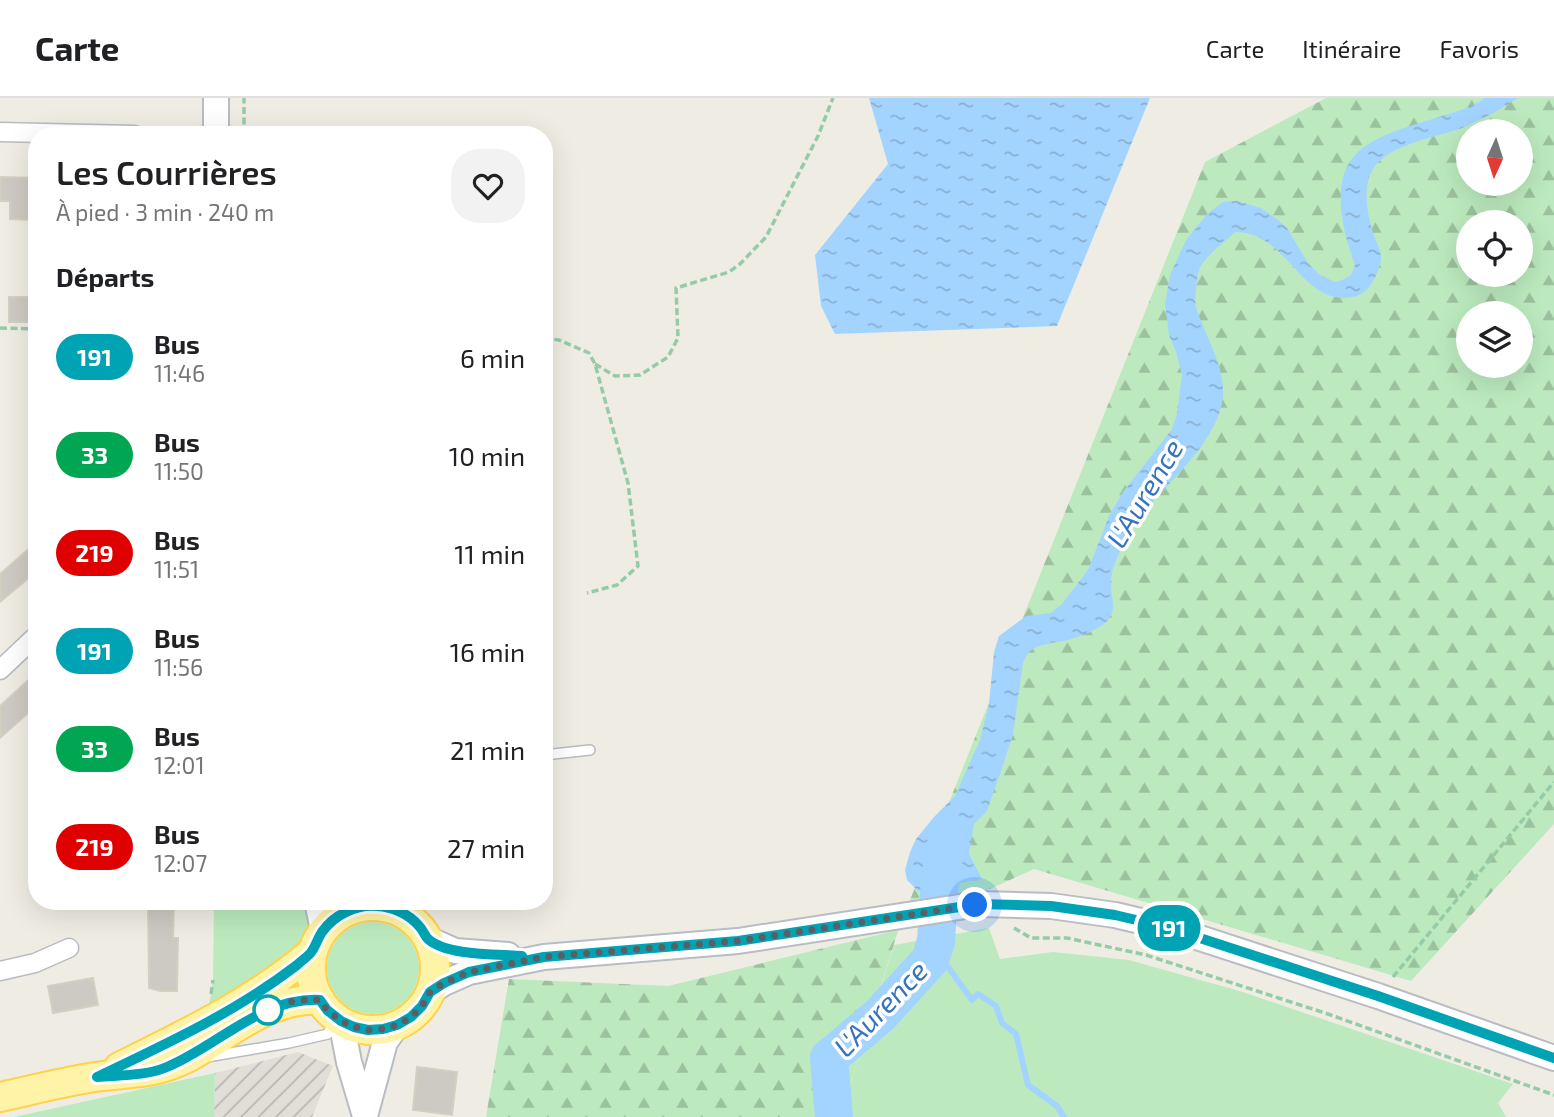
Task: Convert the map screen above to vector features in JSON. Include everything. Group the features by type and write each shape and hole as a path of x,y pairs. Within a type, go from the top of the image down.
{"main road":[{"path":"215,126 216,98"},
{"path":"430,992 469,972 544,957 738,941 989,904 1051,906 1115,915 1166,927 1378,996 1554,1058"},
{"path":"317,910 317,941 310,970 313,986 332,1013 365,1116"},
{"path":"97,1077 225,1012 296,965 337,916 350,910"},
{"path":"0,1097 58,1083 138,1074 165,1068 274,1006 306,999 354,1027 368,1030 397,1025 411,1017 422,1006 430,992 435,965 428,939 419,926 395,910"},
{"path":"428,939 455,951 544,957"},
{"path":"365,1116 385,1042 397,1025"}],"street":[{"path":"0,132 28,133"},
{"path":"0,670 28,644"},
{"path":"0,971 35,963 69,948"}],"lane":[{"path":"553,754 590,750"},
{"path":"188,1057 215,1056 328,1034 332,1013"}],"path":[{"path":"244,98 244,126"},
{"path":"595,364 615,376 640,375 668,357 678,338 676,288 729,272 766,237 818,136 833,98"},
{"path":"0,328 28,329"},
{"path":"553,339 589,352 595,364 628,483 638,566 617,585 587,593"},
{"path":"1378,996 1554,782"},
{"path":"989,904 1013,927 1031,938 1067,938 1146,955 1328,1014 1554,1095"}],"shaded area":[{"path":"298,1052 333,1066 312,1117 214,1117 215,1073"}],"green space":[{"path":"1326,98 1554,98 1554,824 1411,981 1034,869 898,931 840,1117 486,1117 509,979 668,986 898,930 1205,162"},
{"path":"214,910 317,910 316,942 201,1026 210,1000 213,980"},
{"path":"373,922 391,925 406,935 416,950 419,968 416,986 406,1001 391,1011 373,1014 355,1011 340,1001 330,986 327,968 330,950 340,935 355,925"},
{"path":"989,928 1000,959 1053,952 1129,960 1243,992 1513,1084 1498,1103 1506,1117 840,1117 894,945"},
{"path":"215,1073 214,1117 14,1117"}],"water":[{"path":"869,98 1150,98 1057,326 835,334 821,306 815,255 888,164"},
{"path":"1485,98 1518,98 1481,119 1456,119 1456,130 1410,144 1385,156 1370,175 1367,196 1369,219 1381,260 1374,280 1361,294 1343,298 1321,292 1277,250 1251,234 1235,232 1201,265 1195,304 1221,373 1223,386 1219,414 1200,448 1147,509 1123,546 1111,577 1113,608 1110,617 1088,633 1041,645 1028,653 1023,663 1013,734 987,811 974,824 969,854 982,879 918,891 907,880 905,870 910,852 916,839 955,796 980,740 989,704 994,652 999,636 1026,616 1051,613 1062,604 1088,570 1109,516 1123,492 1172,429 1177,414 1182,375 1169,335 1165,304 1170,275 1186,240 1207,214 1223,202 1237,201 1261,208 1278,220 1287,228 1308,263 1320,275 1335,282 1342,280 1351,275 1355,265 1346,238 1341,207 1343,177 1348,164 1365,146 1384,136 1474,105"}],"building":[{"path":"0,177 28,178 28,220 10,219 10,201 0,201"},
{"path":"9,297 28,297 28,322 9,322"},
{"path":"28,550 28,579 0,602 0,574"},
{"path":"28,680 28,713 0,738 0,706"},
{"path":"148,910 174,910 173,938 178,938 177,991 149,988"},
{"path":"93,978 98,1005 53,1013 48,986"},
{"path":"417,1067 457,1072 452,1115 413,1110"}],"waterway":[{"name":"L'Aurence","path":"834,1117 829,1058 880,1015 930,960 936,941 940,879 946,845 951,837"},
{"path":"930,960 948,967 972,1000 978,994 996,1006 1002,1023 1016,1034 1028,1085 1057,1106 1064,1117"}],"bus line":[{"name":"191","path":"350,910 337,916 323,930 312,952 263,988 182,1036 97,1077 138,1074 165,1068 274,1006 293,1001 320,1000 335,1017 354,1027 383,1029 411,1017 422,1006 430,992 469,972 544,957 738,941 979,904 1051,906 1115,915 1166,927 1378,996 1554,1058"},
{"name":"191","path":"395,910 419,926 428,939 455,951 522,956"}],"route":[{"path":"268,1010 293,1001 320,1000 335,1017 354,1027 383,1029 411,1017 422,1006 430,992 469,972 544,957 738,941 975,905"}]}
